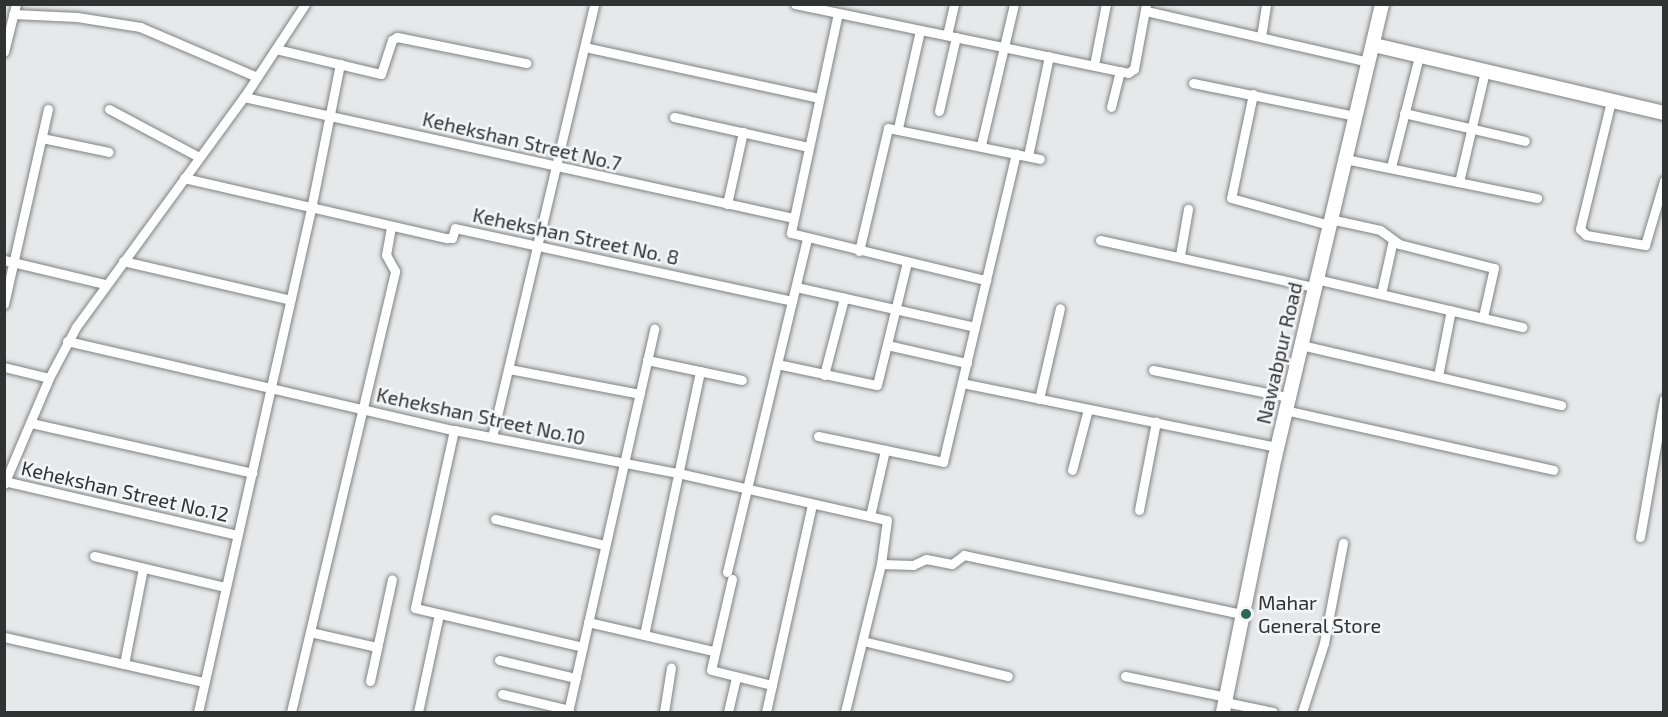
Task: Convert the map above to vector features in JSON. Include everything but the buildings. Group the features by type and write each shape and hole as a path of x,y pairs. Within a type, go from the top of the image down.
{"street":[{"path":"5,482 49,378 68,341 105,284 244,97 305,4"},
{"path":"492,437 539,247 594,4"},
{"path":"795,4 1120,71 1132,72 1134,69 1146,8 1369,62"},
{"path":"939,111 954,4"},
{"path":"981,145 1014,4"},
{"path":"1094,65 1106,4"},
{"path":"1261,37 1266,4"},
{"name":"Nawabpur Road","path":"1225,704 1277,447 1382,4"},
{"path":"4,52 15,9 140,27 257,77"},
{"path":"832,10 819,98 793,218 792,234 986,280"},
{"path":"898,128 920,30"},
{"path":"276,49 383,73 392,40 397,37 526,63"},
{"path":"1374,45 1664,113"},
{"path":"585,47 819,98"},
{"path":"1028,156 1049,56"},
{"path":"1391,167 1419,56"},
{"path":"198,712 311,209 340,64"},
{"path":"1111,107 1120,71"},
{"path":"1459,182 1485,71"},
{"path":"1193,83 1355,116"},
{"path":"1253,94 1231,198 1330,222 1380,230 1394,240 1494,268 1484,317"},
{"name":"Kehekshan Street No.7","path":"244,97 557,168 793,218"},
{"path":"1611,101 1580,229 1586,235 1645,245 1664,181"},
{"path":"4,304 9,261 48,109"},
{"path":"110,109 199,157"},
{"path":"1404,113 1525,141"},
{"path":"674,117 808,147"},
{"path":"859,251 888,128 898,128 1040,159"},
{"path":"727,204 743,132"},
{"path":"42,138 109,152"},
{"path":"818,436 943,462 1016,154"},
{"path":"1346,159 1537,198"},
{"name":"Kehekshan Street No. 8","path":"184,178 311,209 447,238 452,238 455,228 792,301"},
{"path":"1180,255 1188,209"},
{"path":"291,712 360,409 395,271 386,255 391,226"},
{"path":"772,685 711,670 747,489 807,238"},
{"path":"1100,240 1381,294 1523,327"},
{"path":"1381,294 1394,240"},
{"path":"9,261 105,284"},
{"path":"123,261 291,300"},
{"path":"777,364 877,386 907,262"},
{"path":"796,287 975,327"},
{"path":"824,375 844,297"},
{"path":"1039,399 1060,308"},
{"path":"1438,376 1451,310"},
{"path":"502,694 568,711 654,329"},
{"name":"Kehekshan Street No.10","path":"68,341 454,430 678,473 870,516 888,522 881,564"},
{"path":"887,345 967,363"},
{"path":"1300,345 1561,405"},
{"path":"647,360 742,380"},
{"path":"4,367 49,378"},
{"path":"509,369 640,394"},
{"path":"1153,370 1553,470"},
{"path":"644,635 700,371"},
{"path":"962,383 1277,447"},
{"path":"1640,537 1664,399"},
{"path":"1072,470 1088,409"},
{"path":"1139,510 1156,422"},
{"path":"31,423 252,473"},
{"path":"454,430 414,607 583,647"},
{"path":"870,516 885,450"},
{"name":"Kehekshan Street No.12","path":"5,482 237,535"},
{"path":"766,712 812,504"},
{"path":"495,519 605,545"},
{"path":"1302,712 1324,643 1343,543"},
{"path":"845,712 881,564 913,565 926,559 952,564 964,555 1242,614"},
{"path":"94,556 225,587"},
{"path":"124,664 143,568"},
{"path":"370,681 392,579"},
{"path":"418,712 439,614"},
{"path":"588,622 714,651"},
{"path":"310,632 377,647"},
{"path":"4,637 204,682"},
{"path":"862,641 1008,676"},
{"path":"499,660 576,678"},
{"path":"664,712 671,668"},
{"path":"1125,676 1225,704 1273,712"},
{"path":"728,712 736,677"}],"place":[{"name":"Mahar General Store","path":"1246,614"}]}
